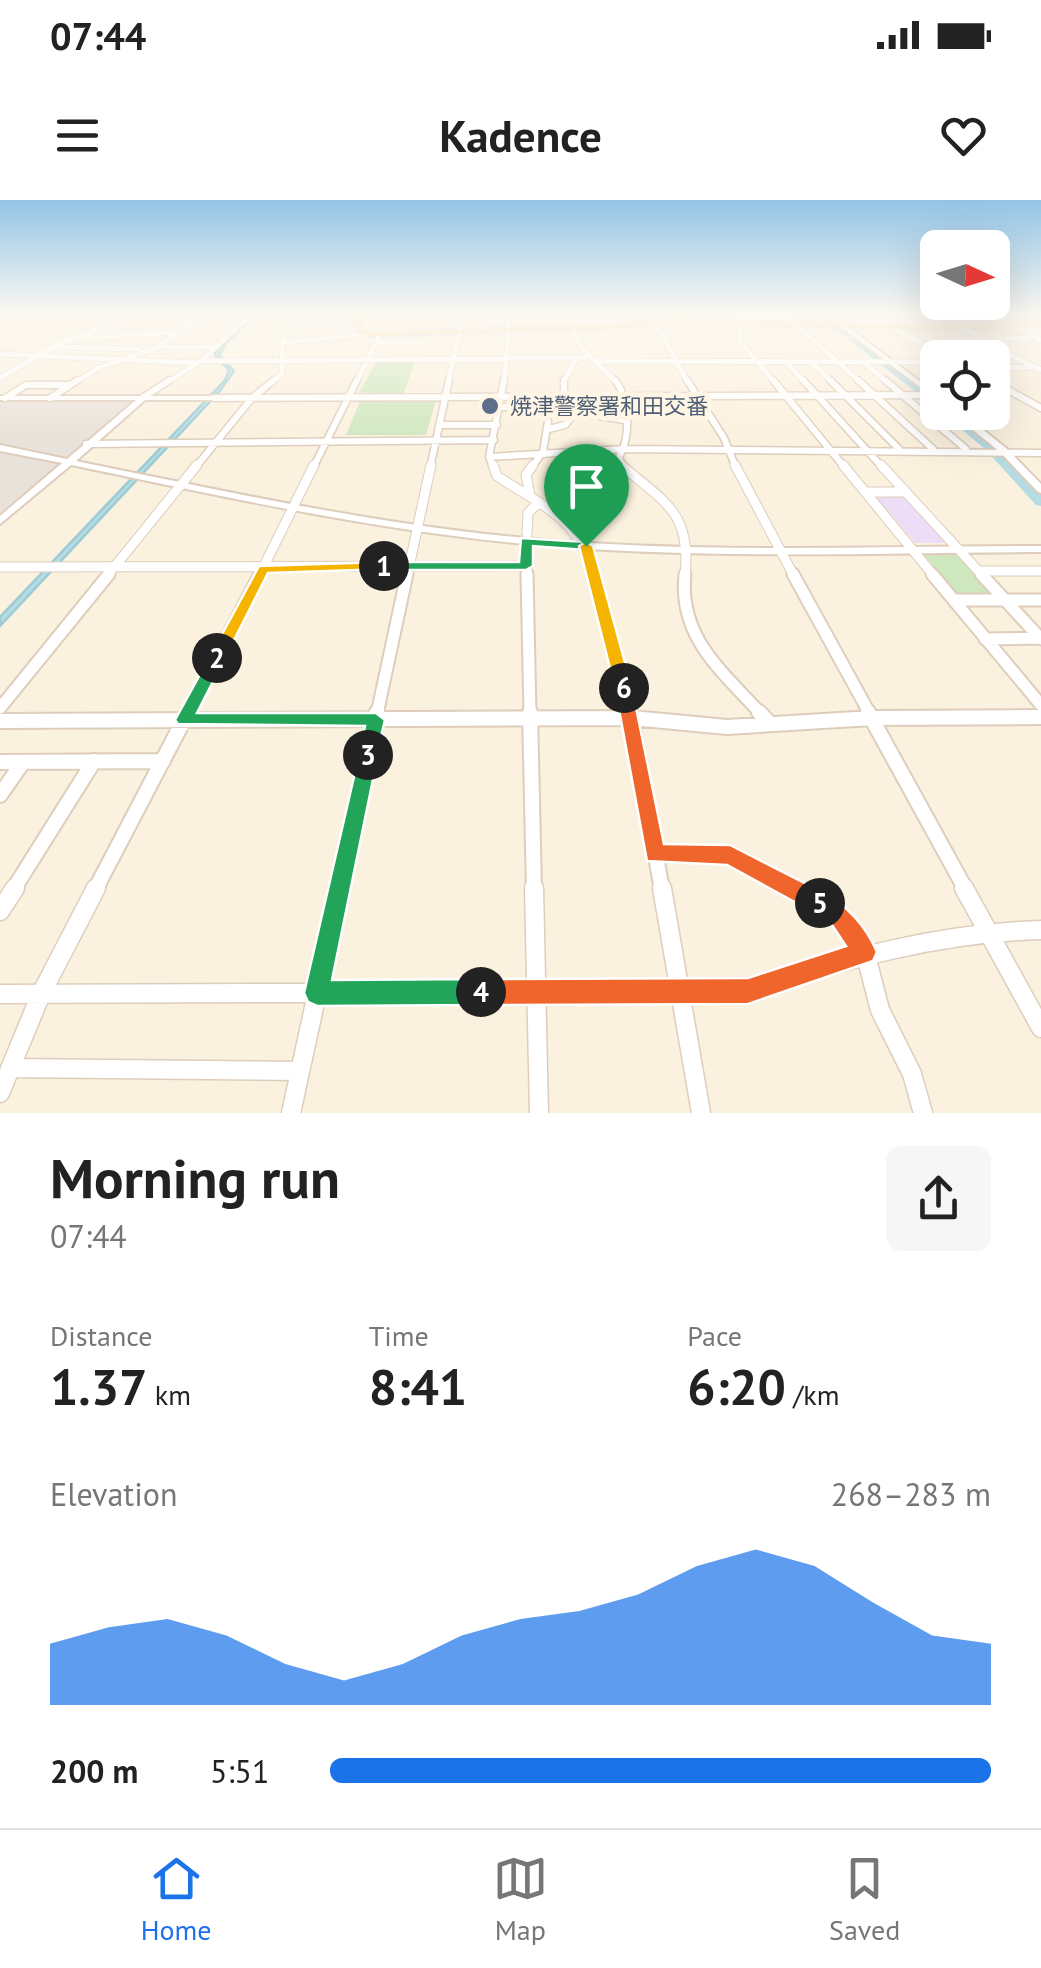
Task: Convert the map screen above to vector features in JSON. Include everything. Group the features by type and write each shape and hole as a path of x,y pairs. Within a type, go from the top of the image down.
{"street":[{"path":"32,358 112,362 454,358 920,362"},
{"path":"0,375 35,358"},
{"path":"50,398 125,358"},
{"path":"0,521 6,510 142,398 204,358"},
{"path":"291,1113 454,358"},
{"path":"506,358 489,457 497,476 570,524 586,546 632,718 702,1113"},
{"path":"674,358 729,449 737,471 1041,1028"},
{"path":"754,358 1041,705"},
{"path":"833,358 933,449"},
{"path":"881,358 920,385"},
{"path":"0,708 252,398 282,374 283,359"},
{"path":"0,1094 41,994 370,359"},
{"path":"585,359 619,382 628,442 621,466 678,512 684,524 688,549 682,599 690,626 770,724"},
{"path":"564,397 562,384 585,359"},
{"path":"785,361 1041,638"},
{"path":"811,361 899,449"},
{"path":"862,361 966,449"},
{"path":"1010,368 1038,368"},
{"path":"3,398 26,385 70,385"},
{"path":"1010,391 1041,404"},
{"path":"3,398 920,395"},
{"path":"1010,395 1017,395"},
{"path":"500,407 540,408 626,420"},
{"path":"539,1113 526,566 528,513 534,499 526,475 543,452 548,425 565,426 574,414"},
{"path":"440,426 497,425"},
{"path":"978,430 1041,490"},
{"path":"86,444 494,440"},
{"path":"0,448 418,527 586,546 1041,550"},
{"path":"489,457 624,449 1041,452"},
{"path":"866,492 905,492"},
{"path":"0,568 526,566"},
{"path":"978,571 1041,571"},
{"path":"954,600 1041,600"},
{"path":"985,639 1041,638"},
{"path":"0,721 632,718 727,727 872,718 1041,717"},
{"path":"0,762 163,761"},
{"path":"0,795 23,762"},
{"path":"0,912 94,762"},
{"path":"655,854 730,855 832,909 865,952 880,1010 912,1074 924,1113"},
{"path":"0,994 748,991 865,952 987,929 1041,930"},
{"path":"11,1068 300,1072"}],"shaded area":[{"path":"0,399 134,401 0,514"},
{"path":"873,493 904,494 948,543 915,543"}],"green space":[{"path":"377,361 415,361 403,395 359,392"},
{"path":"360,401 436,401 426,435 346,435"},
{"path":"924,555 961,555 1001,597 960,598"}],"water":[{"path":"217,358 234,371 219,392 0,626 0,617 225,380 229,370"}],"waterway":[{"path":"876,358 920,392"},
{"path":"968,430 1041,502"}],"place":[{"name":"焼津警察署和田交番","path":"490,406"}],"route":[{"path":"526,541 586,546 632,718 655,854 730,855 832,909 865,952 748,991 317,993 376,720 184,720 264,568 526,566 526,541"}]}
